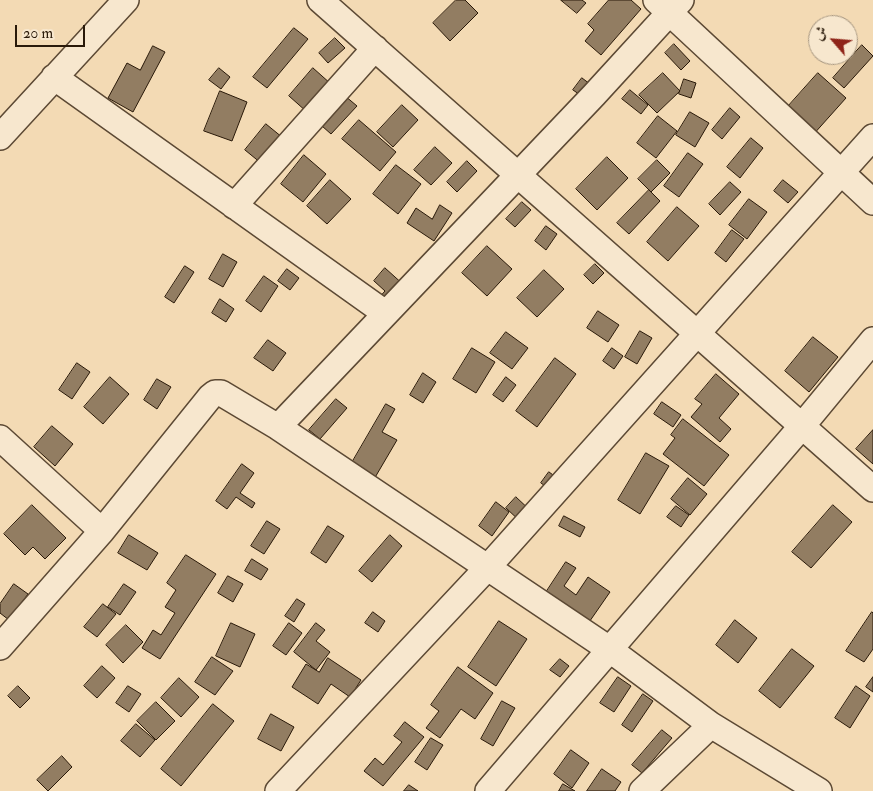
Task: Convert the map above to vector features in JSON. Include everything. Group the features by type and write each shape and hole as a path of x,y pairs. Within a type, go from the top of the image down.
{"street":[{"path":"0,137 126,0"},
{"path":"320,0 873,489"},
{"path":"278,427 518,176 669,4 873,202"},
{"path":"234,206 375,48"},
{"path":"54,78 385,313"},
{"path":"278,791 488,567 842,174 873,137"},
{"path":"488,791 802,426 873,340"},
{"path":"0,647 102,531 210,397 215,393 222,393 278,427 610,649 711,725 819,791"},
{"path":"0,438 102,531"},
{"path":"642,791 711,725"}],"building":[{"path":"456,0 465,0 478,13 450,41 433,23"},
{"path":"561,0 582,0 586,3 577,13"},
{"path":"609,0 631,0 641,9 601,55 585,41 594,30 588,24"},
{"path":"294,28 308,39 267,88 253,77"},
{"path":"335,38 345,48 328,63 319,53"},
{"path":"674,44 690,61 681,70 665,53"},
{"path":"862,45 873,56 844,88 833,78 844,65 858,65 858,50"},
{"path":"153,46 165,52 133,112 108,98 127,63 140,70"},
{"path":"219,68 230,77 221,89 209,80"},
{"path":"313,68 331,84 307,112 289,96"},
{"path":"663,73 680,91 657,113 639,95"},
{"path":"818,73 846,98 812,136 784,111"},
{"path":"582,78 594,87 586,99 573,90"},
{"path":"684,79 696,83 691,98 679,94"},
{"path":"338,90 357,106 331,134 313,118"},
{"path":"630,90 648,105 641,114 622,99"},
{"path":"220,91 247,102 232,141 204,131"},
{"path":"402,105 418,120 393,147 377,132"},
{"path":"730,108 740,117 722,139 712,130"},
{"path":"690,112 709,123 695,147 676,135"},
{"path":"658,116 677,131 656,158 637,143"},
{"path":"359,120 396,152 380,171 342,139"},
{"path":"266,124 288,142 267,168 245,150"},
{"path":"751,138 763,148 740,178 727,167"},
{"path":"435,147 452,163 431,185 414,170"},
{"path":"688,153 703,164 679,197 664,186"},
{"path":"304,155 326,174 303,202 281,184"},
{"path":"607,157 628,178 597,210 576,189"},
{"path":"657,160 670,173 651,192 638,179"},
{"path":"467,161 477,171 457,192 447,182"},
{"path":"396,165 421,184 398,214 373,194"},
{"path":"330,180 351,199 327,224 307,206"},
{"path":"783,180 798,192 788,203 774,191"},
{"path":"730,182 741,192 720,215 709,204"},
{"path":"649,190 660,201 629,234 617,223"},
{"path":"749,199 767,212 747,239 729,225"},
{"path":"522,202 531,210 515,227 506,219"},
{"path":"440,205 452,213 434,241 407,223 416,208 432,219"},
{"path":"677,207 699,226 668,261 647,242"},
{"path":"546,226 557,234 546,250 535,241"},
{"path":"732,230 744,239 726,262 715,253"},
{"path":"487,246 512,269 487,296 462,273"},
{"path":"223,254 237,262 223,287 209,279"},
{"path":"595,264 604,273 593,284 584,275"},
{"path":"185,266 194,272 174,303 165,297"},
{"path":"385,268 405,286 385,308 376,301 385,291 374,281"},
{"path":"287,269 299,278 290,290 278,281"},
{"path":"544,270 564,289 537,317 517,298"},
{"path":"264,276 278,286 261,312 246,301"},
{"path":"220,299 234,309 226,322 212,313"},
{"path":"598,311 619,325 608,342 587,328"},
{"path":"640,331 652,338 637,364 625,357"},
{"path":"506,332 528,348 512,369 490,353"},
{"path":"813,337 838,357 809,392 785,371"},
{"path":"268,340 286,353 273,371 254,358"},
{"path":"472,348 495,362 476,393 453,379"},
{"path":"612,348 623,356 614,369 603,361"},
{"path":"555,358 576,374 537,427 516,411"},
{"path":"77,363 90,372 72,399 59,390"},
{"path":"423,373 436,382 423,403 410,395"},
{"path":"716,374 739,394 719,418 731,429 720,442 691,417 702,404 695,399"},
{"path":"110,377 129,394 103,424 84,407"},
{"path":"506,377 516,385 503,402 493,395"},
{"path":"157,379 171,387 157,409 144,400"},
{"path":"336,399 347,408 320,439 309,430"},
{"path":"662,402 681,415 673,427 654,414"},
{"path":"386,404 395,409 382,432 397,440 370,486 346,473"},
{"path":"683,419 729,455 704,486 663,454 675,438 671,435"},
{"path":"52,426 73,444 55,466 34,447"},
{"path":"873,430 873,464 856,449"},
{"path":"646,453 669,466 640,514 618,500"},
{"path":"242,464 254,473 240,493 255,503 252,508 236,497 227,509 216,501"},
{"path":"549,472 560,480 552,491 541,483"},
{"path":"688,478 707,494 690,515 671,499"},
{"path":"516,497 533,513 523,524 506,508"},
{"path":"496,502 509,512 492,536 479,526"},
{"path":"32,505 66,538 45,559 33,547 25,555 4,534"},
{"path":"833,505 852,522 811,568 792,552"},
{"path":"676,506 689,515 681,527 667,517"},
{"path":"564,516 585,527 580,537 559,526"},
{"path":"267,521 280,529 264,554 251,546"},
{"path":"328,526 344,536 326,563 311,553"},
{"path":"129,535 158,553 147,570 118,553"},
{"path":"390,535 402,546 372,582 359,571"},
{"path":"186,555 216,574 160,659 142,648 153,630 161,635 175,613 165,607 176,590 167,583"},
{"path":"252,559 268,569 261,580 245,571"},
{"path":"566,562 576,568 564,586 576,595 588,577 610,592 585,628 541,600"},
{"path":"228,576 243,584 233,602 218,593"},
{"path":"14,584 28,594 9,620 0,613 0,604"},
{"path":"124,584 136,592 120,615 108,607"},
{"path":"297,599 305,604 294,622 285,616"},
{"path":"103,604 116,614 97,637 84,627"},
{"path":"373,612 385,621 378,632 365,623"},
{"path":"872,612 873,649 864,662 846,651"},
{"path":"735,620 757,638 738,663 716,645"},
{"path":"499,621 527,639 496,686 468,667"},
{"path":"231,623 255,634 240,667 216,656"},
{"path":"289,623 302,633 286,655 273,646"},
{"path":"316,623 325,630 316,641 330,652 316,670 294,652"},
{"path":"126,625 143,642 123,663 106,645"},
{"path":"792,649 814,666 780,708 759,691"},
{"path":"212,657 233,671 215,695 195,682"},
{"path":"328,658 361,680 350,697 331,684 318,704 292,687 306,664 319,672"},
{"path":"560,659 569,666 560,677 550,670"},
{"path":"102,666 115,678 97,698 84,686"},
{"path":"458,667 493,693 475,719 461,709 440,738 426,728 439,711 431,705"},
{"path":"618,677 631,686 614,712 600,703"},
{"path":"873,677 873,692 866,687"},
{"path":"179,678 199,697 181,717 161,698"},
{"path":"18,686 30,698 20,708 8,696"},
{"path":"128,686 141,694 129,712 116,703"},
{"path":"856,686 870,696 850,728 835,718"},
{"path":"643,694 653,701 632,732 622,725"},
{"path":"502,701 515,708 493,746 481,739"},
{"path":"156,702 175,721 156,740 137,721"},
{"path":"213,704 234,721 181,786 161,769"},
{"path":"271,714 294,727 281,751 258,739"},
{"path":"405,722 424,737 383,786 364,771 375,758 383,765 402,742 394,736"},
{"path":"136,724 155,740 140,757 121,741"},
{"path":"662,730 672,738 642,773 632,765"},
{"path":"431,738 443,745 427,770 415,762"},
{"path":"571,750 589,763 572,788 554,774"},
{"path":"62,756 72,767 48,791 37,780"},
{"path":"602,769 621,782 615,791 587,791"},
{"path":"563,784 575,791 559,791"},
{"path":"409,785 418,791 404,791"}]}
